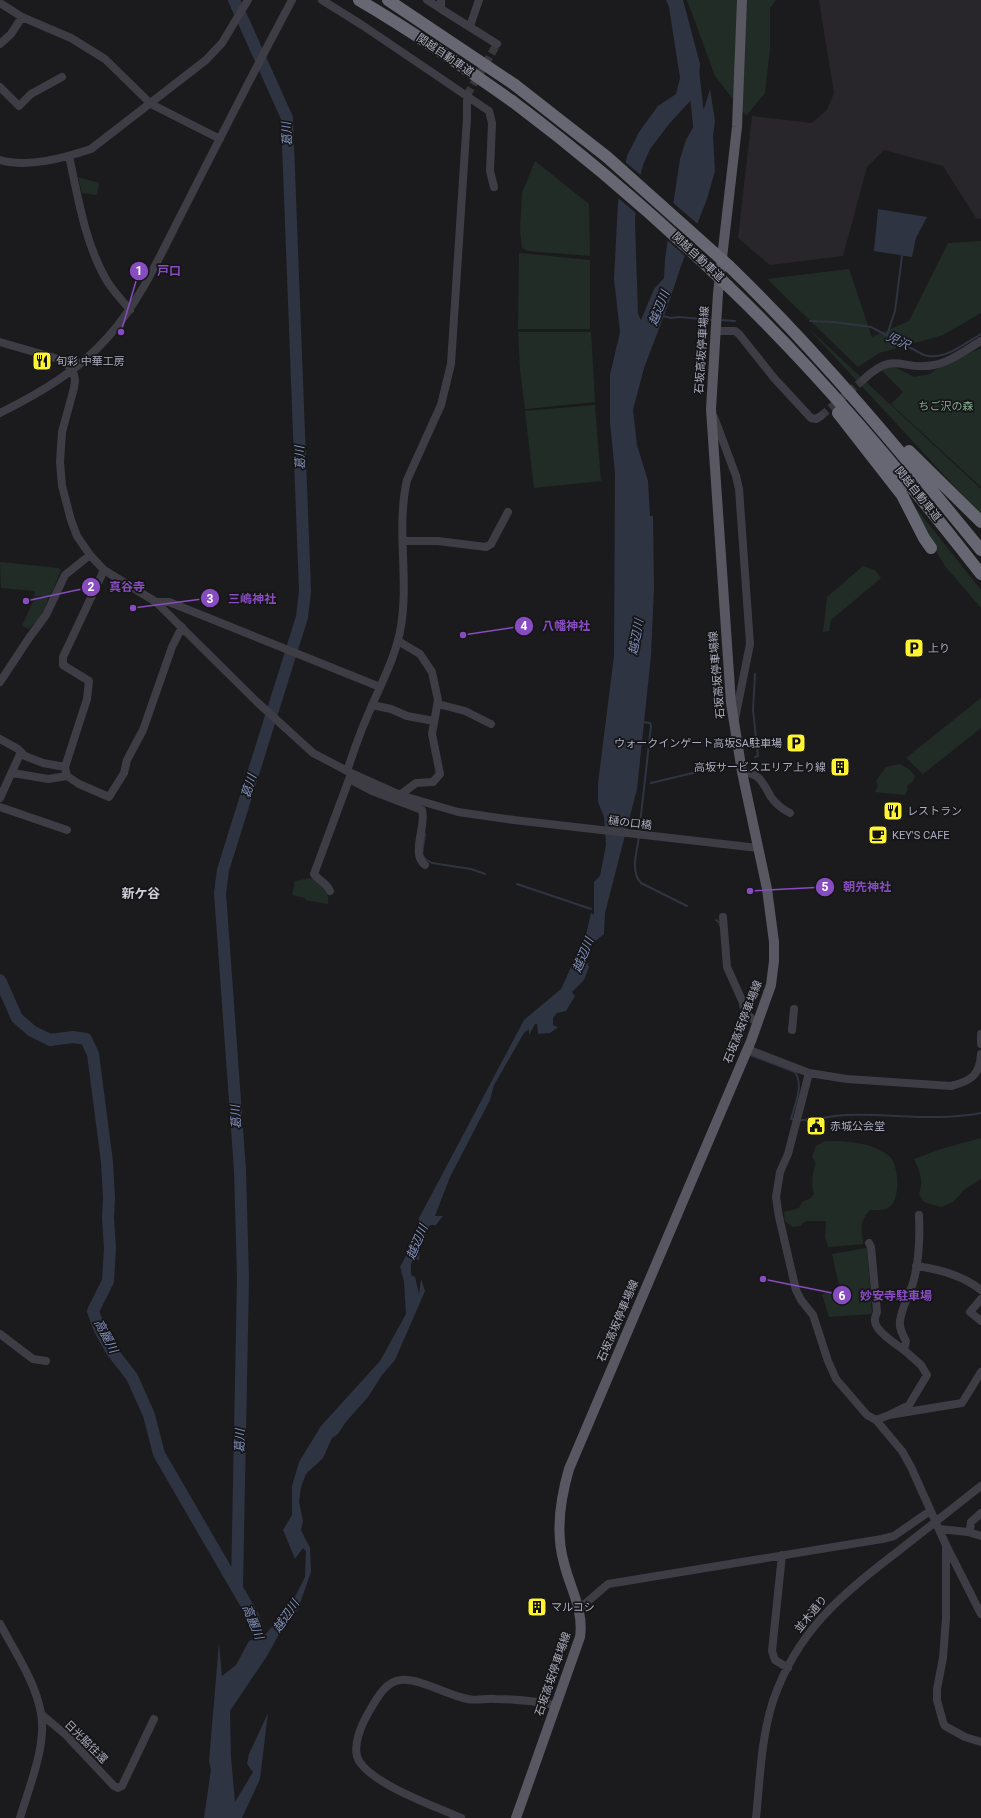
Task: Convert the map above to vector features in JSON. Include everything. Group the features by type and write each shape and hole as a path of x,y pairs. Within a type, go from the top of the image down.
{"highway":[{"name":"関越自動車道","path":"359,0 452,59 512,101 619,186 674,234 740,297 786,344 867,433 981,574"},
{"name":"関越自動車道","path":"388,0 515,85 623,171 729,266 798,334 919,474 981,550"},
{"path":"740,297 771,339 824,396 862,442 902,495 924,538 931,548"},
{"path":"798,334 945,488 981,522"}],"main road":[{"name":"石坂高坂停車場線","path":"516,1818 580,1637 582,1624 579,1609 569,1582 560,1543 560,1512 568,1469 747,1049 771,985 775,950 771,916 742,772 734,723 725,637 711,409 716,315 738,127 742,0"}],"street":[{"path":"0,160 26,162 69,156 91,149 206,60 216,50 231,29 248,0"},
{"path":"0,413 32,397 73,370 108,337 130,310 292,0"},
{"path":"322,0 489,111 492,123 490,171 494,187"},
{"path":"427,0 441,4 497,44"},
{"path":"470,26 479,0"},
{"path":"0,3 22,18 71,38 105,59 151,104 220,139"},
{"path":"0,44 11,34 22,18"},
{"path":"0,87 19,106 31,94 62,77"},
{"path":"330,891 328,884 318,879 314,874 349,774 360,734 390,664 398,641 404,603 403,500 407,480 441,405 451,364 467,118 467,95"},
{"path":"69,156 82,213 99,267 107,282 130,310"},
{"path":"715,328 735,331 739,334 774,378 811,418 816,419 821,416"},
{"path":"864,379 884,364 894,362 924,367 935,365 949,360 981,341"},
{"path":"0,342 62,360 73,370 74,388 62,432 60,462 62,486 71,520 82,546 104,570 156,602 285,730 313,753 349,774 372,791 422,810 419,855 425,865"},
{"path":"711,409 736,476 739,489 750,644 734,723"},
{"path":"403,541 438,541 486,547 490,544 508,512"},
{"path":"0,682 46,615 65,575 90,555"},
{"path":"67,776 65,767 87,699 89,681 63,665 63,657 104,570"},
{"path":"156,602 169,602 380,687"},
{"path":"13,772 48,779 67,776 79,784 109,797 124,773 127,760 143,730 172,647 182,628"},
{"path":"398,641 420,654 427,662 434,681 438,704 432,734 439,770 439,777 433,782 416,783 400,795"},
{"path":"438,704 465,711 491,724"},
{"path":"372,705 407,716 434,721"},
{"path":"0,740 18,749 24,756 36,761 65,767"},
{"path":"0,798 21,752"},
{"path":"742,772 750,773 762,780 772,798 779,806 790,814"},
{"name":"樋の口橋","path":"349,774 400,795 458,812 518,821 758,848"},
{"path":"0,808 67,830"},
{"path":"723,917 727,967 749,1016 757,1023"},
{"path":"792,1030 794,1009"},
{"path":"981,1034 981,1044"},
{"path":"747,1049 808,1073 847,1079 951,1086 965,1083 973,1078 980,1063 981,1054"},
{"path":"808,1073 788,1154 780,1172 776,1204 796,1290 801,1300 813,1315 828,1361 836,1379 867,1415 876,1420 902,1451 911,1467 946,1545 981,1614"},
{"path":"904,1350 906,1341 901,1333 900,1322 913,1282 916,1266 919,1215"},
{"path":"869,1243 871,1247 877,1312 874,1322 889,1339 904,1350 927,1372 927,1375 909,1405 876,1420"},
{"path":"916,1266 935,1269 955,1276 981,1290"},
{"path":"981,1299 970,1312 981,1321"},
{"path":"0,1334 33,1359 46,1361"},
{"path":"889,1415 962,1403 981,1372"},
{"name":"並木通り","path":"756,1818 765,1734 773,1702 788,1668 814,1625 828,1609 869,1572 938,1526 981,1486"},
{"path":"579,1609 608,1584 894,1536 930,1511"},
{"path":"968,1532 970,1530 971,1522 981,1514"},
{"path":"938,1526 981,1536"},
{"path":"946,1545 946,1618 943,1658 937,1689 937,1700 942,1722 945,1726 965,1738 981,1742"},
{"path":"782,1555 772,1651 775,1660 788,1668"},
{"path":"0,1624 34,1689 41,1714 41,1738 38,1753 20,1818"},
{"path":"461,1818 383,1782 367,1771 358,1761 356,1747 360,1733 368,1713 386,1687 393,1682 402,1680 417,1682 469,1699 508,1699 555,1705"},
{"name":"日光脇往還","path":"41,1714 66,1735 114,1786 118,1788 122,1786 154,1719"}],"shaded area":[{"path":"819,0 981,0 981,219 976,218 943,166 884,150 867,167 843,256 770,265 738,238 752,116 812,123 827,110 834,93"}],"green space":[{"path":"687,0 776,0 770,8 770,49 765,93 746,116 715,76"},
{"path":"535,161 589,204 590,256 528,251 522,248 520,230 522,193"},
{"path":"78,177 99,183 97,195 82,193"},
{"path":"981,241 981,313 943,335 879,353 858,367 767,279 849,269 872,337 909,321 948,243"},
{"path":"519,253 590,260 590,329 518,329"},
{"path":"807,327 981,489 981,515"},
{"path":"518,332 591,332 595,402 525,409 520,370"},
{"name":"ちご沢の森","path":"981,348 981,487 891,404 903,392 882,371 891,365 914,377 930,374 941,366"},
{"path":"595,405 601,481 534,488 525,411"},
{"path":"908,498 981,590 981,608 945,566"},
{"path":"0,562 58,568 61,570 50,597 34,596 35,591 1,588"},
{"path":"863,566 875,570 881,578 831,620 829,631 823,632 827,597"},
{"path":"35,597 49,598 40,617 29,629 22,626"},
{"path":"981,698 981,728 923,774 906,758"},
{"path":"900,764 909,769 915,776 912,783 907,785 908,789 905,795 875,792 878,786 876,781 886,767"},
{"path":"310,878 318,882 324,888 328,896 328,904 305,900 305,898 292,895 295,881"},
{"path":"981,1138 981,1179 965,1189 953,1202 941,1207 924,1202 919,1194 921,1176 914,1159 941,1149"},
{"path":"825,1141 850,1142 874,1147 888,1155 895,1166 897,1174 897,1191 895,1198 888,1208 881,1210 870,1210 866,1215 862,1223 863,1244 828,1247 825,1237 826,1221 806,1221 800,1226 793,1227 785,1221 784,1212 799,1208 802,1202 811,1198 814,1194 812,1178 816,1163 812,1157 816,1146"},
{"path":"867,1248 871,1314 829,1317 822,1294 840,1289 832,1254"}],"water":[{"path":"666,0 683,0 700,64 699,75 690,101 669,124 650,149 643,165 636,193 635,222 638,314 641,320 654,289 664,278 665,259 680,159 686,140 705,106 710,89 715,121 713,136 715,171 707,199 644,368 633,410 637,445 648,481 650,516 653,516 654,588 651,656 637,789 605,913 604,934 593,943 586,959 589,967 584,980 572,992 575,996 566,1011 557,1013 553,1018 553,1025 558,1027 550,1033 538,1034 537,1024 535,1024 529,1035 529,1029 524,1033 494,1085 490,1100 450,1177 435,1216 443,1216 436,1225 430,1225 420,1248 419,1260 414,1259 411,1264 411,1275 415,1277 419,1294 421,1279 425,1291 395,1360 382,1375 368,1397 345,1423 338,1434 332,1438 323,1458 306,1474 301,1487 299,1502 303,1521 301,1530 310,1548 311,1572 298,1609 278,1636 267,1656 230,1711 231,1757 235,1802 253,1772 247,1764 249,1754 268,1713 260,1779 242,1818 204,1818 211,1770 209,1761 219,1643 222,1676 236,1665 249,1641 264,1636 291,1605 305,1577 306,1551 303,1548 295,1559 283,1530 292,1515 292,1486 299,1462 321,1426 380,1361 406,1314 404,1281 400,1267 416,1237 419,1218 524,1020 561,989 586,935 591,913 594,915 594,882 600,876 606,845 604,817 598,802 598,783 614,656 615,473 610,422 610,375 620,332 614,279 618,202 627,156 639,132 658,106 676,94 680,78 669,7"},
{"path":"878,209 927,217 916,238 912,257 874,251"}],"pier":[{"path":"624,161 642,176 638,193 637,214 617,197"},
{"path":"671,201 699,225 686,257 665,238"}],"waterway":[{"name":"葛川","path":"234,0 287,118 305,591 302,617 223,870 220,893 240,1170 243,1278 237,1586"},
{"name":"越辺川","path":"693,70 700,133"},
{"path":"887,335 895,311 902,256"},
{"name":"児沢","path":"663,316 671,318 679,317 714,320"},
{"name":"児沢","path":"721,320 735,321"},
{"name":"児沢","path":"810,321 833,322 871,327 924,355 931,356 946,354 961,347 981,334"},
{"path":"755,674 753,710 758,756 755,757"},
{"path":"639,833 651,726 650,723 643,722"},
{"path":"651,783 718,767"},
{"path":"425,834 422,854 425,859 432,863 471,869 485,874"},
{"path":"639,837 635,867 641,883 687,906"},
{"path":"517,884 591,909"},
{"path":"716,920 720,923 720,925"},
{"name":"高麗川","path":"0,980 17,1018 32,1031 50,1040 73,1037 86,1039 93,1054 107,1162 110,1248 108,1281 93,1311 99,1328 111,1350 132,1377 149,1415 159,1454 253,1616 263,1648"},
{"path":"740,1006 746,1021 741,1043"},
{"path":"750,1055 795,1072 799,1083 799,1089 791,1119 795,1119"},
{"path":"800,1120 846,1115 947,1117 981,1113"}],"tunnel":[{"path":"467,95 497,44"},
{"path":"821,416 864,379"}],"place":[{"name":"戸口","path":"121,332"},
{"name":"旬彩 中華工房","path":"42,361"},
{"name":"真谷寺","path":"26,601"},
{"name":"三嶋神社","path":"133,608"},
{"name":"八幡神社","path":"463,635"},
{"name":"上り","path":"914,648"},
{"name":"ウォークインゲート高坂SA駐車場","path":"796,743"},
{"name":"高坂サービスエリア上り線","path":"840,767"},
{"name":"レストラン","path":"893,811"},
{"name":"KEY'S CAFE","path":"878,835"},
{"name":"朝先神社","path":"750,891"},
{"name":"赤城公会堂","path":"816,1126"},
{"name":"妙安寺駐車場","path":"763,1279"},
{"name":"マルコシ","path":"537,1607"}],"district":[{"name":"新ケ谷","path":"141,893"}]}
